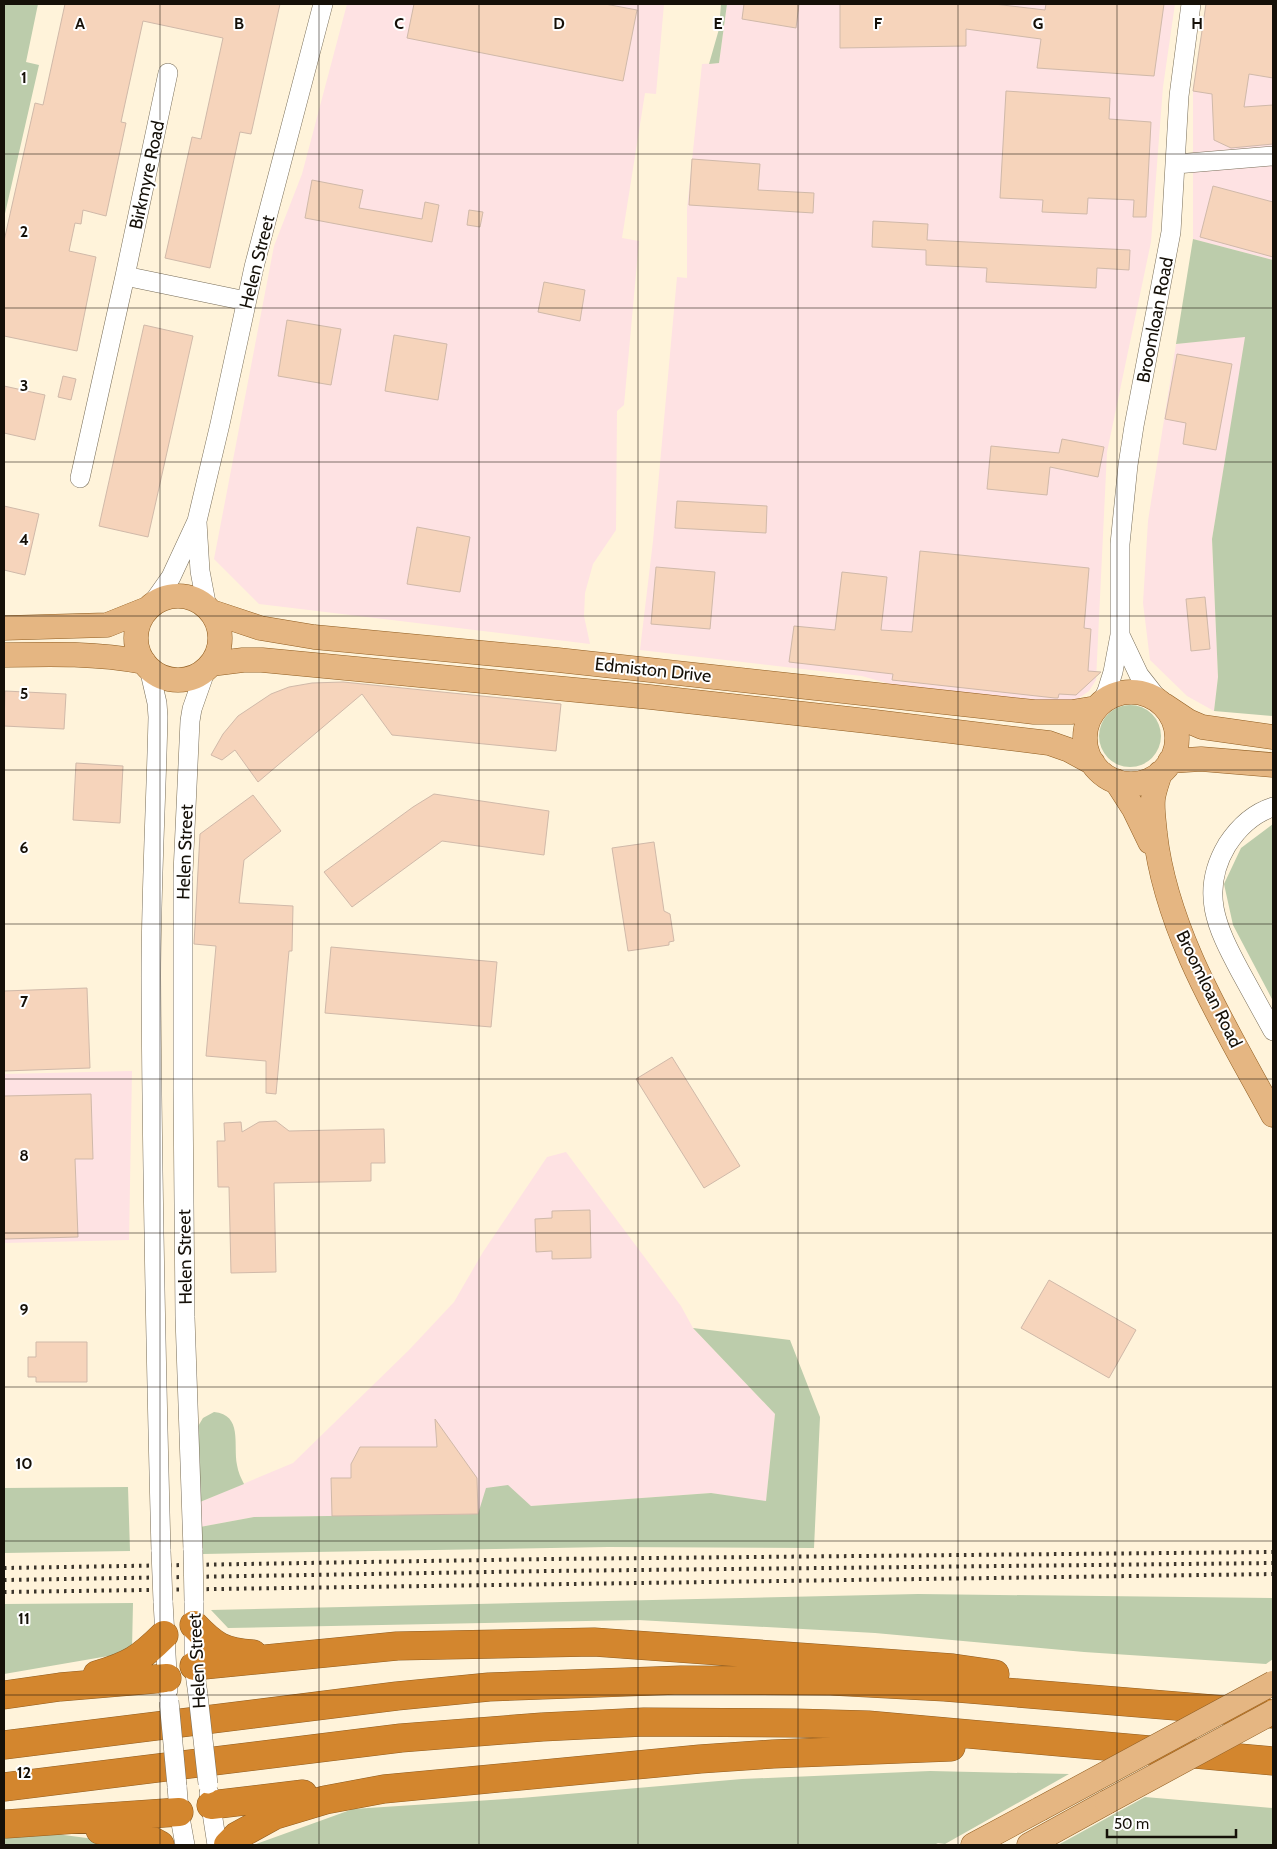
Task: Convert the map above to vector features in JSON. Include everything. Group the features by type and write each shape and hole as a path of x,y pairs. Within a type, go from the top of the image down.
{"highway":[{"path":"194,1613 212,1644 237,1653 297,1657"},
{"path":"4,1696 60,1687 118,1669 132,1663 164,1635"},
{"path":"194,1666 397,1646 604,1643 952,1668 1273,1712"},
{"path":"4,1745 397,1696 489,1687 663,1680 821,1681 945,1687 1273,1712"},
{"path":"60,1687 168,1689"},
{"path":"4,1787 401,1738 542,1727 644,1722 795,1723 868,1726 1273,1761"},
{"path":"209,1794 301,1795 773,1754 1072,1743"},
{"path":"228,1845 251,1827 281,1813 325,1800 384,1789"},
{"path":"5,1825 178,1799"},
{"path":"5,1825 120,1831 142,1836 160,1845"}],"main road":[{"path":"4,628 107,625 150,607 164,598 190,597 202,603 218,624 220,637 218,651 208,667 186,679 172,679 158,675 146,665 139,654 136,639 138,626 150,607"},
{"name":"Edmiston Drive","path":"209,610 260,628 314,637 558,660 1034,712 1072,712 1099,705"},
{"path":"4,655 76,654 113,656 146,665"},
{"name":"Edmiston Drive","path":"208,667 243,660 262,660 650,697 1049,743 1069,750 1092,764"},
{"path":"1162,704 1172,717 1176,731 1176,747 1165,767 1147,781 1132,784 1116,781 1103,774 1092,764 1086,750 1085,735 1088,721 1099,705 1121,693 1136,692 1150,696 1188,721 1202,727 1273,737"},
{"path":"1165,767 1201,759 1273,766"},
{"name":"Broomloan Road","path":"1165,767 1153,796 1152,806 1158,857 1178,926 1222,1020 1273,1115"},
{"name":"Broomloan Road","path":"1116,781 1134,809 1158,857"},
{"path":"982,1841 1273,1682"},
{"path":"1029,1845 1273,1712"}],"street":[{"name":"Helen Street","path":"150,607 171,576 197,521 246,301 324,4"},
{"name":"Broomloan Road","path":"1099,705 1108,691 1120,635 1119,581 1123,507 1134,426 1172,232 1180,83 1190,4"},
{"name":"Birkmyre Road","path":"80,478 168,73"},
{"path":"1176,164 1273,156"},
{"path":"125,276 246,301"},
{"name":"Helen Street","path":"197,521 201,577 209,610"},
{"name":"Broomloan Road","path":"1120,635 1139,675 1162,704"},
{"name":"Helen Street","path":"146,665 157,703 158,717 152,856 151,975 155,1303 161,1551 168,1689 184,1845"},
{"name":"Helen Street","path":"208,667 192,709 190,721 183,874 185,1303 193,1550 194,1666 217,1845"},
{"path":"1273,807 1248,820 1230,840 1217,866 1213,890 1216,916 1222,938 1273,1032"},
{"path":"168,1689 194,1666"},
{"path":"178,1799 209,1794"}],"shaded area":[{"path":"347,4 664,4 656,94 645,93 622,238 639,241 624,405 617,411 616,530 593,564 585,593 584,616 590,644 259,604 214,559 274,246 302,174"},
{"path":"727,4 1175,4 1163,87 1151,242 1107,452 1096,680 1089,691 1076,700 1063,703 910,690 862,676 640,650 653,541 677,277 687,278 687,209 702,64 719,63"},
{"path":"1206,4 1273,4 1273,260 1193,239 1193,91"},
{"path":"1246,336 1212,539 1218,677 1214,711 1187,696 1150,660 1143,603 1148,521 1176,344"},
{"path":"132,1071 129,1240 4,1243 4,1074"},
{"path":"566,1152 681,1306 693,1328 775,1414 766,1502 711,1493 531,1506 478,1514 254,1517 200,1527 200,1502 293,1463 409,1350 454,1302 483,1252 547,1157"}],"green space":[{"path":"4,4 38,4 26,62 39,65 4,218"},
{"path":"721,4 727,4 719,63 709,64 719,29"},
{"path":"1193,239 1273,260 1273,716 1214,711 1218,677 1212,539 1245,337 1176,344"},
{"path":"1124,705 1136,705 1152,714 1159,724 1161,736 1159,748 1152,758 1136,767 1124,767 1113,762 1104,753 1099,742 1099,730 1104,719 1113,710"},
{"path":"1273,824 1273,1001 1233,925 1224,884 1241,848"},
{"path":"693,1328 790,1340 820,1417 814,1548 608,1547 203,1554 200,1527 254,1517 478,1514 486,1488 508,1485 531,1506 711,1493 766,1501 775,1414"},
{"path":"214,1412 223,1414 233,1425 237,1468 244,1484 200,1502 197,1428 203,1418"},
{"path":"128,1487 130,1551 4,1553 4,1488"},
{"path":"918,1594 1273,1598 1273,1659 1266,1664 1084,1652 875,1633 638,1620 228,1628 211,1610"},
{"path":"133,1603 132,1649 120,1654 4,1674 4,1604"},
{"path":"930,1771 1069,1774 945,1844 938,1843 934,1845 253,1845 353,1809 521,1798 742,1779"},
{"path":"1145,1797 1273,1808 1273,1845 1058,1845"},
{"path":"56,1834 135,1845 4,1845 4,1836"}],"building":[{"path":"65,4 280,4 251,134 240,132 210,268 165,258 192,137 201,139 223,38 143,21 121,122 126,123 106,216 83,210 81,224 75,223 69,251 96,257 77,351 4,336 4,241 35,103 43,105"},
{"path":"414,4 605,4 637,10 623,81 407,38"},
{"path":"744,4 799,4 796,28 742,19"},
{"path":"840,4 994,4 1045,10 1046,4 1164,4 1154,76 1037,68 1041,39 966,29 966,46 840,48"},
{"path":"1206,4 1273,4 1273,78 1249,74 1244,107 1273,105 1273,144 1231,148 1214,140 1212,94 1193,91"},
{"path":"1006,91 1110,98 1109,119 1151,122 1146,217 1133,217 1134,200 1088,198 1087,214 1042,212 1043,200 1000,198"},
{"path":"692,159 760,164 758,190 814,193 813,213 689,205"},
{"path":"312,180 363,190 359,208 422,219 425,202 439,205 432,242 305,218"},
{"path":"1213,186 1273,202 1273,257 1200,237"},
{"path":"469,210 483,212 480,227 467,225"},
{"path":"873,221 928,224 927,240 1130,250 1129,270 1097,268 1096,288 986,282 987,268 926,265 926,250 872,247"},
{"path":"544,282 585,290 580,321 538,312"},
{"path":"287,320 341,329 331,385 278,376"},
{"path":"144,325 193,336 148,537 99,526"},
{"path":"394,335 447,344 438,400 385,391"},
{"path":"1177,354 1232,364 1216,450 1183,444 1186,423 1165,419"},
{"path":"63,376 76,379 71,400 58,397"},
{"path":"4,386 45,395 35,440 4,433"},
{"path":"1062,439 1104,447 1098,477 1050,467 1047,495 987,489 991,446 1059,453"},
{"path":"677,501 767,506 766,533 675,528"},
{"path":"4,506 39,514 25,575 4,570"},
{"path":"417,527 470,537 460,592 407,584"},
{"path":"920,551 1089,568 1084,628 1091,629 1088,671 1101,672 1076,695 1059,694 1058,698 1055,698 892,680 893,674 789,662 794,626 835,630 842,572 887,577 881,630 912,632"},
{"path":"656,567 715,572 710,629 651,624"},
{"path":"1205,597 1210,649 1191,651 1186,599"},
{"path":"343,682 561,704 556,751 392,735 362,694 258,782 235,750 222,760 211,755 223,734 238,716 271,694 289,687 312,683"},
{"path":"5,691 66,694 64,729 4,726"},
{"path":"76,763 123,766 120,823 73,820"},
{"path":"434,794 549,811 544,855 442,841 352,907 324,872 413,807"},
{"path":"253,795 281,831 244,860 239,903 293,906 292,951 289,951 276,1094 266,1093 266,1061 206,1056 216,946 194,944 200,834"},
{"path":"654,842 664,911 670,914 674,941 669,942 669,945 628,951 612,848"},
{"path":"331,947 497,962 491,1027 325,1013"},
{"path":"87,988 90,1068 4,1071 4,991"},
{"path":"672,1057 740,1166 704,1188 636,1079"},
{"path":"91,1094 93,1159 75,1159 78,1237 4,1239 4,1096"},
{"path":"276,1121 289,1131 384,1129 385,1163 371,1163 371,1181 274,1183 276,1272 231,1273 229,1187 218,1187 217,1141 225,1141 224,1123 241,1122 242,1132 259,1122"},
{"path":"590,1210 591,1258 552,1259 552,1251 536,1252 535,1219 552,1218 552,1211"},
{"path":"1049,1280 1136,1330 1109,1378 1021,1328"},
{"path":"36,1342 87,1342 87,1382 36,1382 36,1377 28,1377 28,1357 36,1357"},
{"path":"435,1419 477,1478 478,1514 332,1516 331,1478 351,1478 351,1464 360,1447 437,1447"}],"railway":[{"path":"4,1568 547,1559 1273,1552"},
{"path":"4,1580 549,1571 1273,1563"},
{"path":"4,1592 1273,1574"}]}
